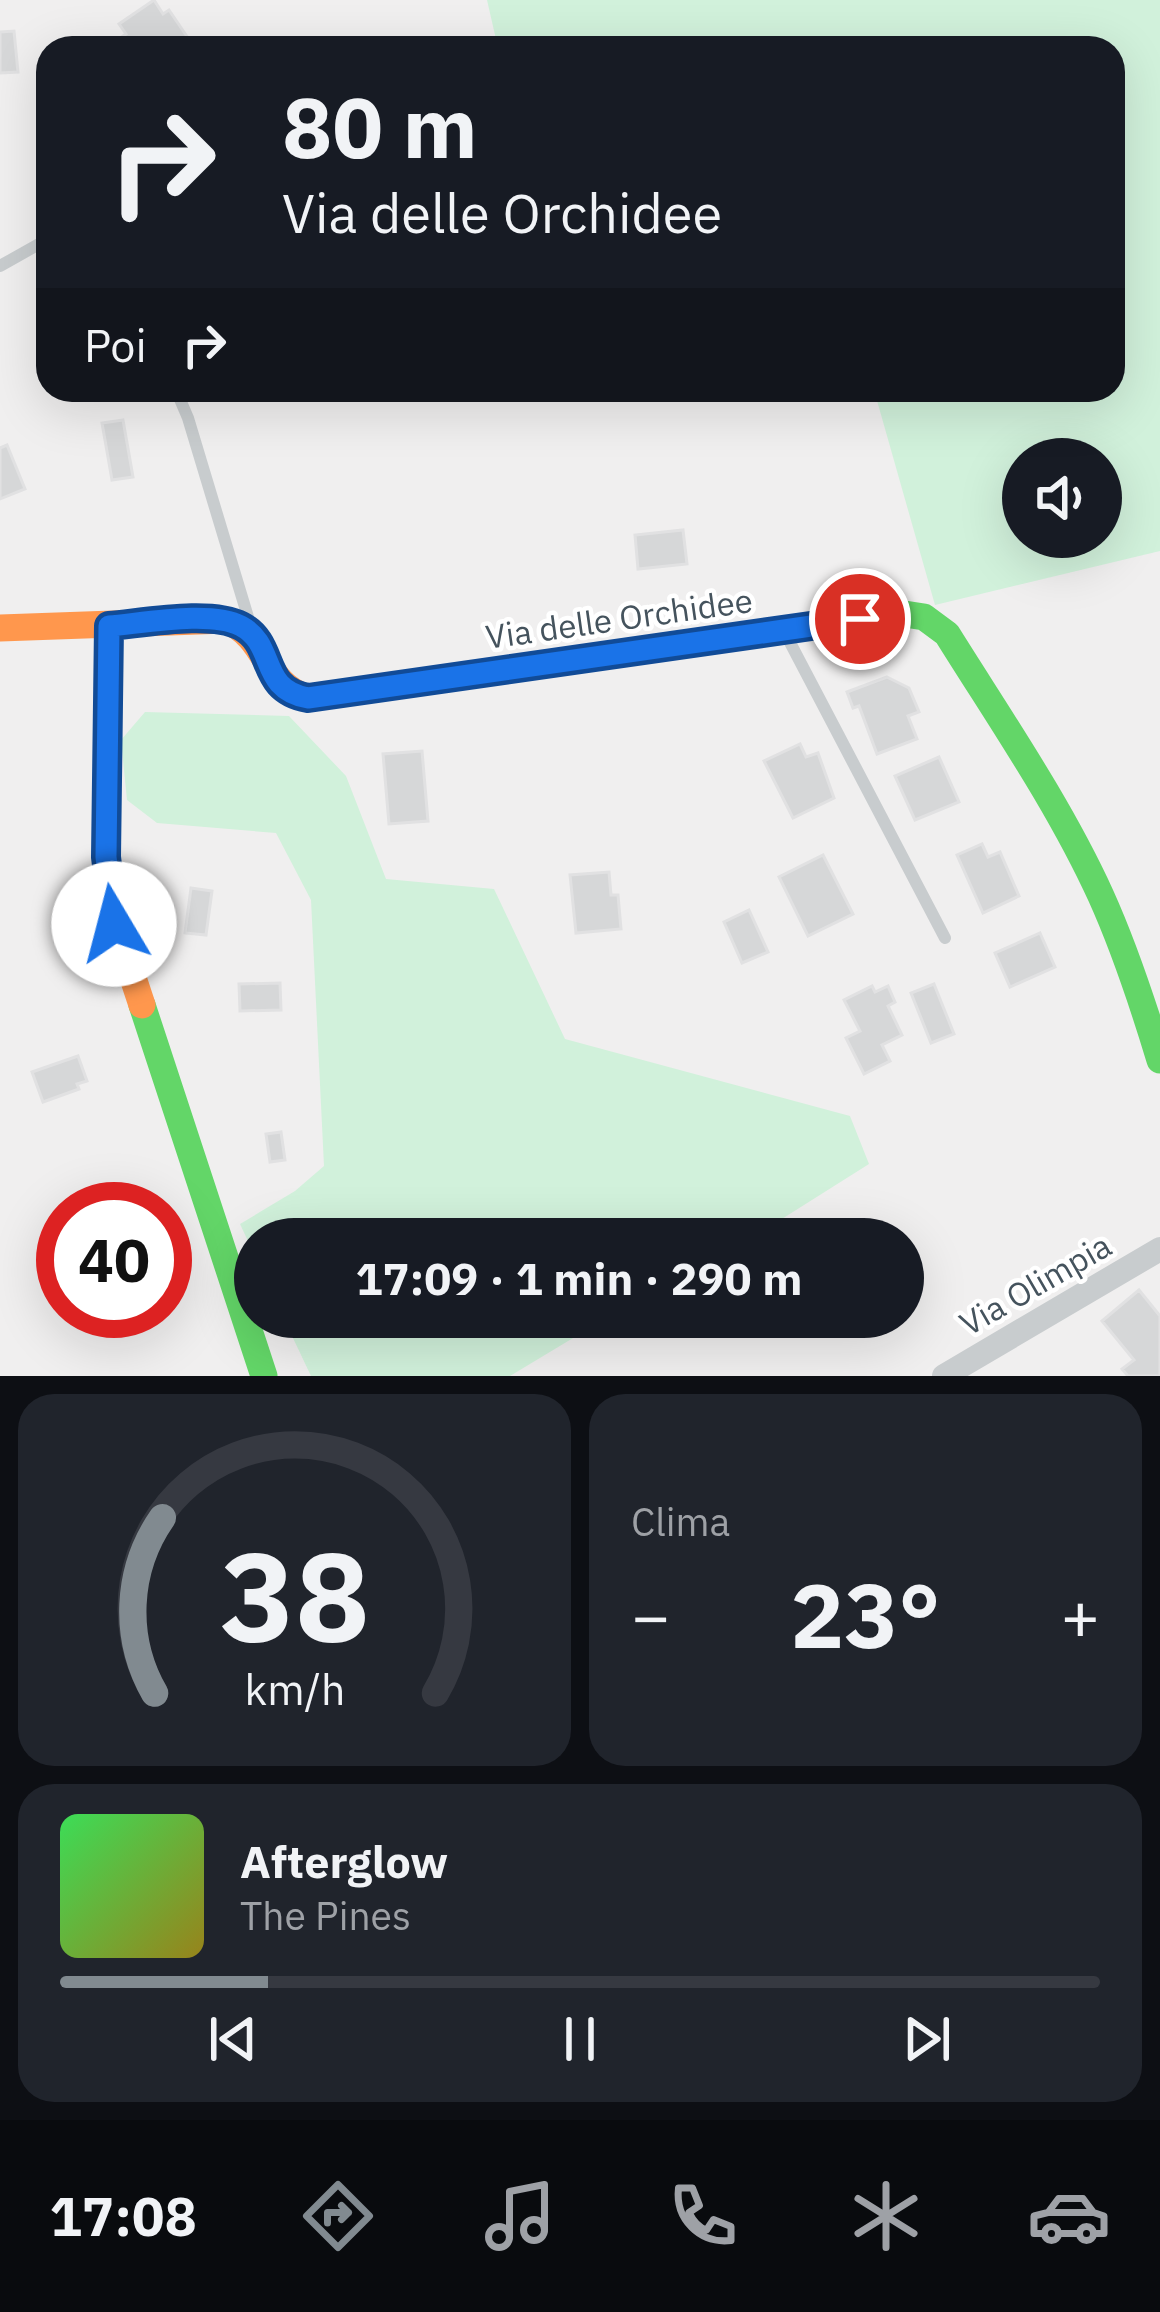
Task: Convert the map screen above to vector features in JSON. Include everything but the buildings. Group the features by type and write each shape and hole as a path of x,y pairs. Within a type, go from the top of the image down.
{"street":[{"name":"Via delle Orchidee","path":"253,634 278,684 308,698 898,613 924,617 942,628 1031,768 1089,872 1136,980 1160,1060"},
{"path":"0,628 220,620 253,634"},
{"path":"109,626 106,857 112,914 264,1376"},
{"name":"Via Olimpia","path":"944,1376 1160,1249"}],"lane":[{"path":"0,266 36,246"},
{"path":"181,402 253,634"},
{"path":"783,630 945,938"}],"green space":[{"path":"487,0 1160,0 1160,551 935,605 877,402 1125,402 1125,36 495,36"},
{"path":"145,712 289,716 346,776 386,879 494,889 565,1039 850,1116 869,1164 783,1218 250,1218 295,1191 324,1166 311,900 276,833 157,823 127,800 121,740"},
{"path":"293,1338 573,1338 510,1376 311,1376"}],"traffic: fast":[{"path":"796,628 898,613 924,617 947,634 1067,828 1110,916 1160,1060"},
{"path":"142,1005 264,1376"}],"traffic: slow":[{"path":"0,628 226,620 251,639 282,682 308,698 796,628"},
{"path":"109,625 106,857 112,914 142,1005"}],"route":[{"path":"114,924 106,857 109,626 211,619 233,622 257,638 272,676 284,690 308,698 860,619"}]}
